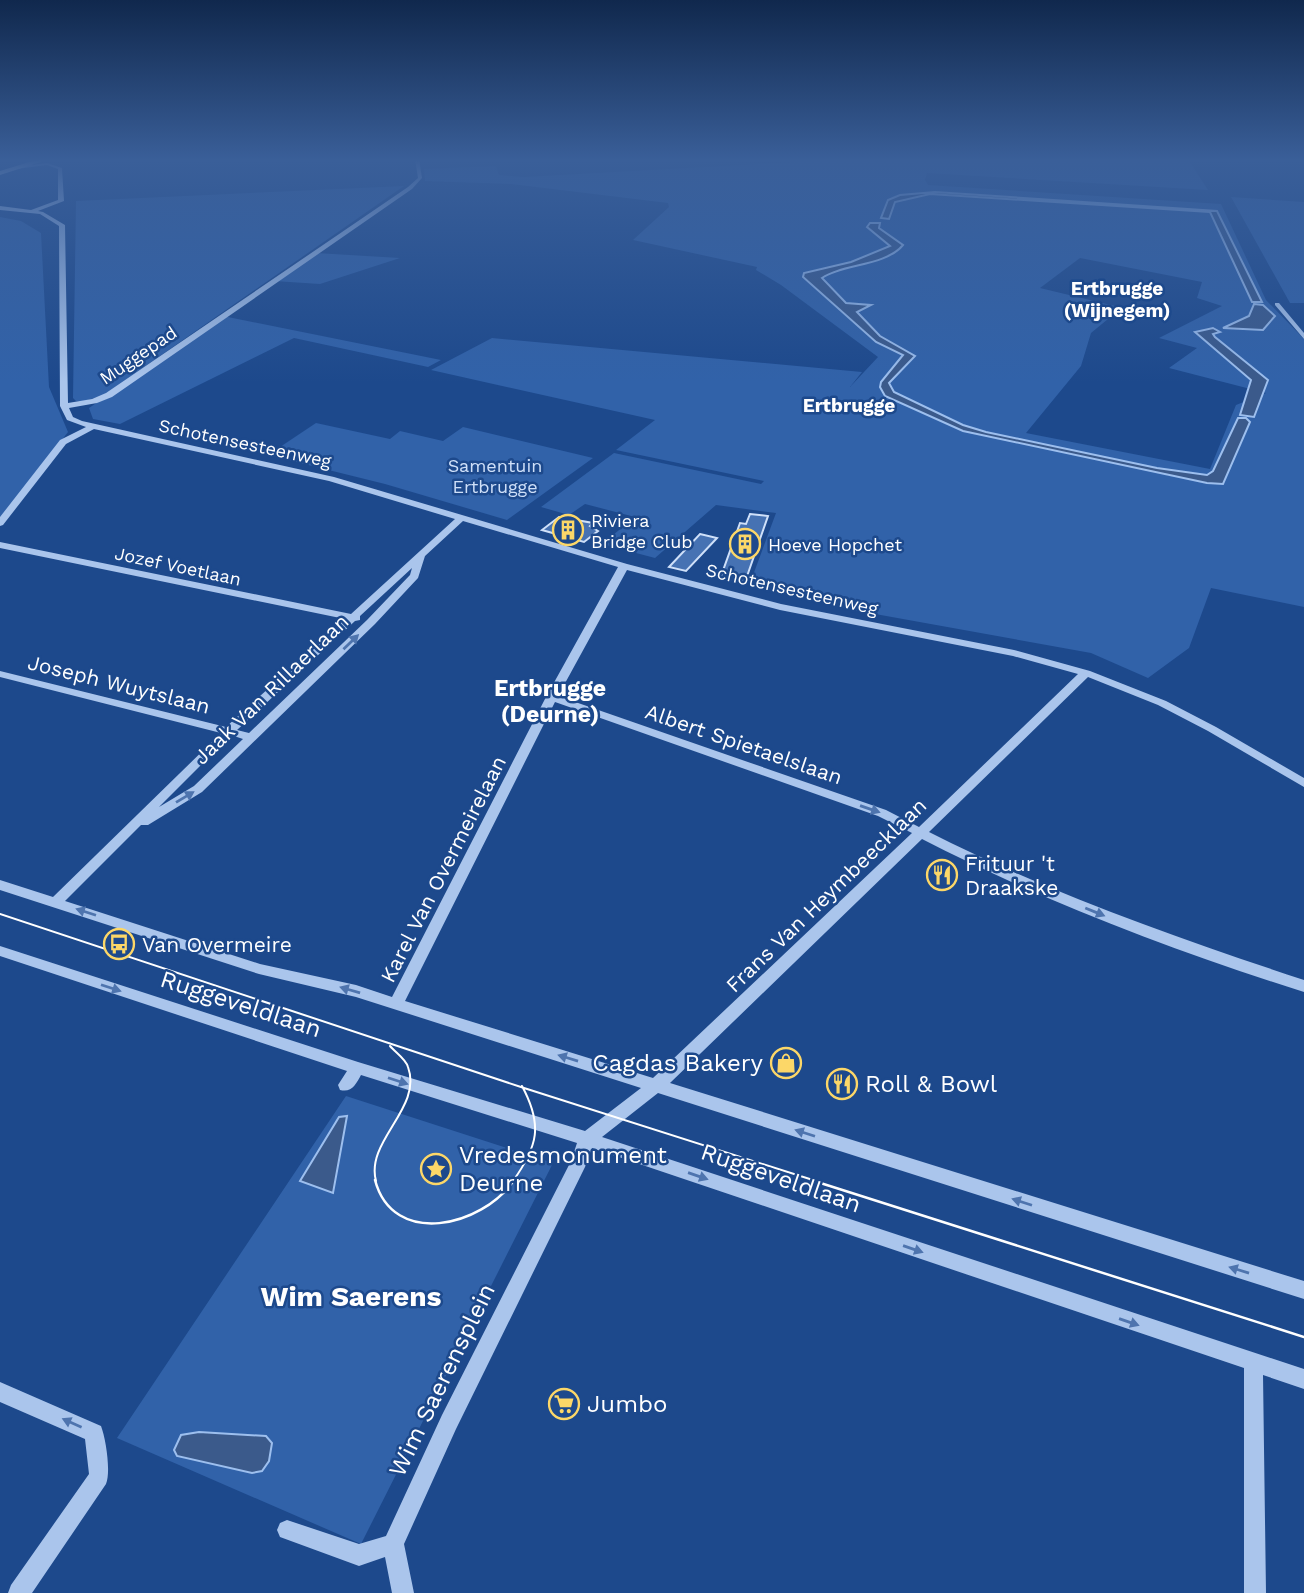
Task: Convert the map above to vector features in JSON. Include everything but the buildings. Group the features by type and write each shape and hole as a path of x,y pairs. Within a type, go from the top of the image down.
{"street":[{"path":"61,233 64,406"},
{"name":"Muggepad","path":"64,406 94,401 109,395 344,233"},
{"path":"1277,304 1304,337"},
{"name":"Schotensesteenweg","path":"64,406 69,418 90,428 331,480 624,566 780,607 1014,653 1086,673 1162,703 1304,783"},
{"path":"0,523 63,442 90,428"},
{"name":"Jaak Van Rillaerlaan","path":"56,902 229,732 460,519"},
{"name":"Jozef Voetlaan","path":"0,545 371,622"},
{"name":"Jaak Van Rillaerlaan","path":"127,832 198,789 415,576 421,553"},
{"name":"Karel Van Overmeirelaan","path":"396,1004 552,697 624,566"},
{"name":"Frans Van Heymbeecklaan","path":"587,1139 656,1086 1086,673"},
{"name":"Joseph Wuytslaan","path":"0,674 229,732"},
{"name":"Albert Spietaelslaan","path":"552,697 882,813 920,834 1102,915 1304,986"},
{"path":"229,732 251,737"},
{"name":"Ruggeveldlaan","path":"0,885 259,970 324,982 396,1004 1304,1290"},
{"name":"Ruggeveldlaan","path":"0,951 358,1068 587,1139 1304,1379"},
{"path":"346,1085 358,1068"},
{"name":"Wim Saerensplein","path":"393,1544 438,1445 579,1162 587,1139"},
{"path":"1253,1363 1255,1593"},
{"path":"0,1392 94,1433 99,1477 19,1593"},
{"path":"287,1531 359,1555 393,1544 402,1593"}],"green space":[{"path":"0,233 41,233 49,387 68,432 0,520"},
{"path":"76,233 336,233 104,395 85,401 76,401 73,398"},
{"path":"640,233 1235,233 1266,300 1304,339 1304,607 1211,588 1189,648 1148,678 1091,653 853,610 749,586 776,513 716,505 655,558 602,544 635,517 585,504 569,515 541,507 614,453 761,484 764,481 616,450 655,420 431,370 492,338 862,372 850,387 878,357 781,285 756,270 757,267 633,240","holes":["1080,258 1202,282 1197,298 1222,306 1159,338 1197,348 1169,368 1266,393 1236,405 1210,469 1026,433 1081,366 1091,333 1108,319 1115,306 1040,288"]},
{"path":"1251,233 1304,233 1304,303 1290,303"},
{"path":"316,253 400,258 320,284 274,281"},
{"path":"223,316 441,360 428,367 294,338 120,424 93,419 89,408"},
{"name":"Samentuin Ertbrugge","path":"316,423 390,439 400,431 443,441 463,427 593,458 507,520 385,484 268,455"},
{"path":"346,1096 553,1163 361,1544 117,1438"}],"shaded area":[{"path":"875,233 887,233 903,245 886,257 822,278 846,303 871,305 857,312 880,336 915,356 889,383 894,392 963,425 986,432 1157,468 1207,475 1213,471 1238,418 1246,418 1250,422 1223,484 1207,483 963,431 885,396 880,387 881,382 903,355 876,342 803,277 804,273 851,262 890,246"},
{"path":"1220,233 1228,233 1262,302 1252,302"},
{"path":"1254,304 1263,305 1275,316 1263,330 1223,328 1249,316"},
{"path":"1213,328 1220,332 1213,334 1215,337 1268,380 1254,417 1240,415 1251,380 1195,332"},
{"path":"347,1116 333,1193 300,1181 339,1117"},
{"path":"199,1432 266,1436 272,1443 269,1461 262,1471 252,1473 177,1456 174,1450 181,1435"}],"tram line":[{"path":"0,914 523,1088"},
{"path":"376,1181 378,1152 402,1111 410,1082 407,1064 390,1046"},
{"path":"513,1181 528,1157 535,1135 533,1112 523,1088"},
{"path":"523,1088 816,1181"},
{"path":"375,1180 385,1201 400,1215 418,1222 439,1223 461,1219 481,1209 500,1196 514,1180"},
{"path":"811,1180 1304,1337"}],"place":[{"name":"Riviera Bridge Club","path":"568,530"},
{"name":"Hoeve Hopchet","path":"745,544"},
{"name":"Frituur 't Draakske","path":"942,875"},
{"name":"Van Overmeire","path":"119,944"},
{"name":"Cagdas Bakery","path":"786,1063"},
{"name":"Roll & Bowl","path":"842,1084"},
{"name":"Vredesmonument Deurne","path":"436,1169"},
{"name":"Jumbo","path":"564,1404"}],"district":[{"name":"Ertbrugge (Wijnegem)","path":"1117,299"},
{"name":"Ertbrugge","path":"849,405"},
{"name":"Ertbrugge (Deurne)","path":"550,701"},
{"name":"Wim Saerens","path":"351,1296"}]}
